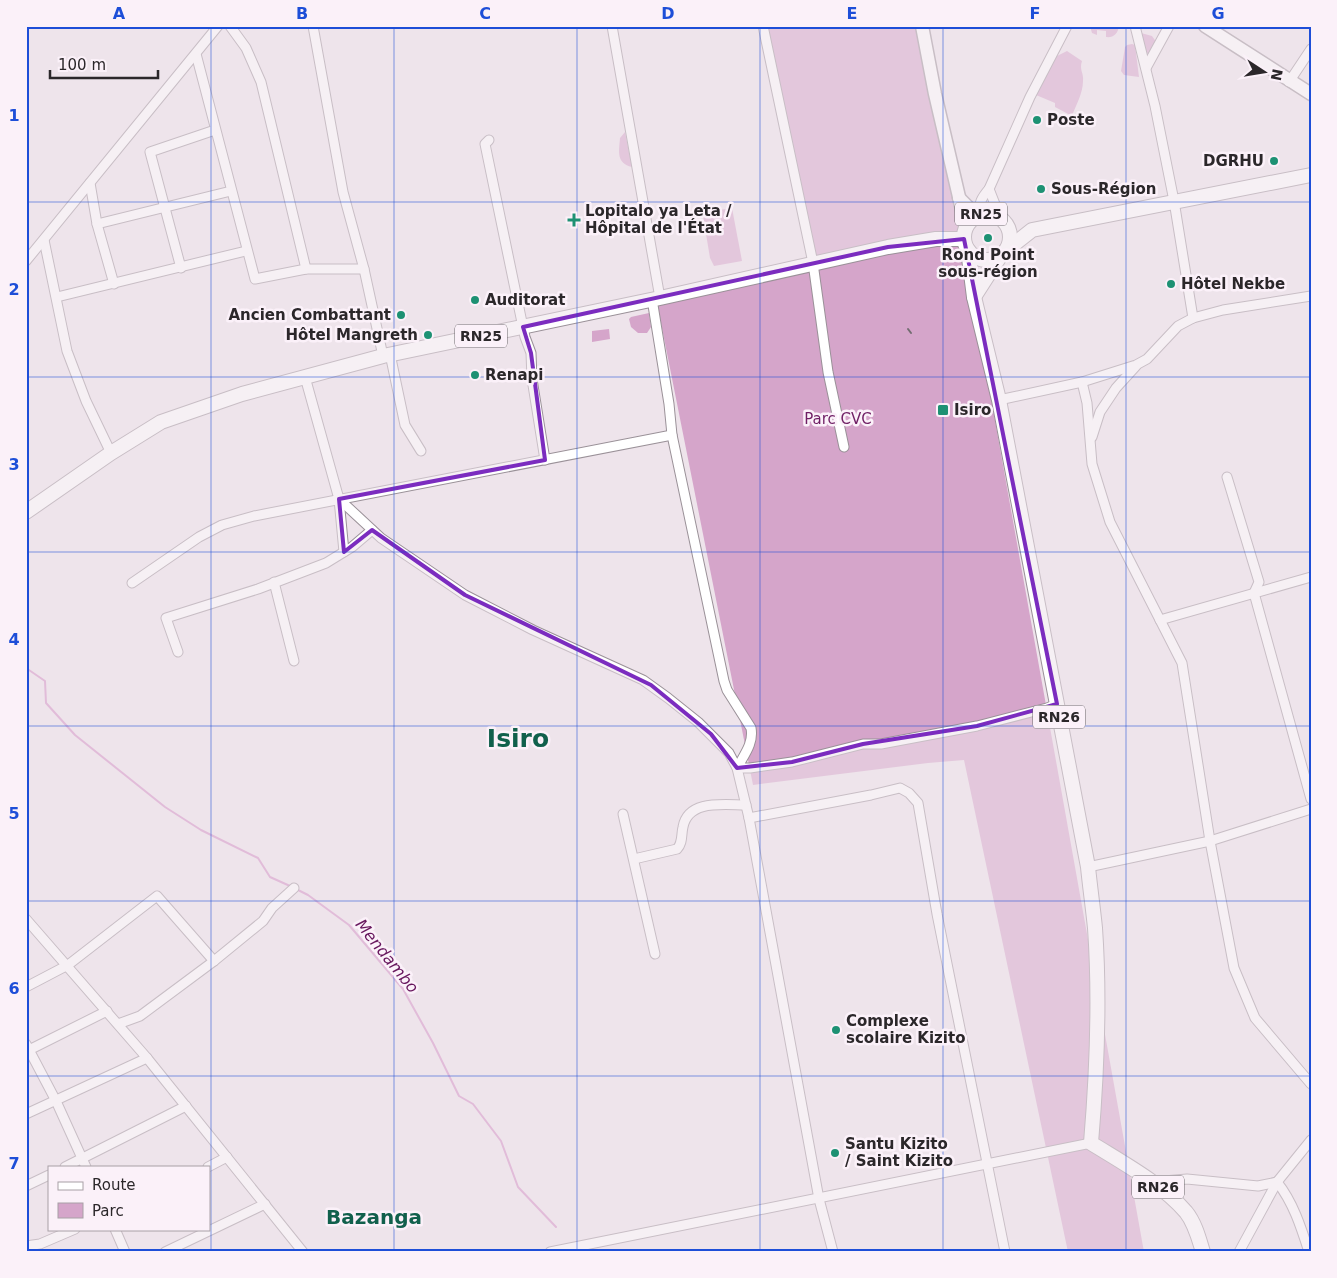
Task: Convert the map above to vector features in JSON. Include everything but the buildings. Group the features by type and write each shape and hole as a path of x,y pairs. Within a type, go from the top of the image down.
{"main road":[{"path":"922,26 966,239"},
{"path":"1205,26 1289,82 1311,94"},
{"name":"RN25","path":"1032,230 989,213 978,215 970,220 966,239 972,255 988,261 1003,253 1032,230 1311,175"},
{"path":"959,198 978,215"},
{"name":"RN25","path":"1003,219 1011,237 1003,253"},
{"name":"RN25","path":"26,512 161,422 242,394 386,355 523,327 888,246 936,240 966,239"},
{"name":"RN26","path":"966,239 974,297 998,400 1088,867 1095,928 1097,987 1097,1065 1091,1143 1152,1182 1187,1213 1203,1252"},
{"path":"974,297 1003,253"}],"street":[{"path":"26,261 218,26"},
{"path":"230,26 246,48 261,82 306,270"},
{"path":"313,26 343,192 405,425 421,452"},
{"path":"612,26 656,298 672,435 724,680 751,728 750,745 737,768"},
{"path":"763,26 813,264 828,372 844,447"},
{"path":"978,215 980,200 989,188 1030,97 1066,26"},
{"path":"1135,26 1155,106 1174,201 1193,318"},
{"path":"1146,68 1169,26"},
{"path":"1289,82 1311,49"},
{"path":"196,54 246,251 255,278 306,270 364,269"},
{"path":"181,268 150,152 215,130"},
{"path":"489,140 485,144 525,337 531,353 532,379 545,460"},
{"path":"90,183 97,224 114,284"},
{"path":"989,188 1003,219"},
{"path":"97,224 231,191"},
{"path":"44,240 68,351 86,401 112,453"},
{"path":"57,297 246,251"},
{"path":"1091,440 1100,412 1116,388 1178,326 1193,318 1223,310 1311,296"},
{"path":"998,400 1082,382 1136,366"},
{"path":"305,377 340,500 344,552"},
{"path":"1082,382 1087,402 1092,464 1110,522 1182,663 1210,841 1234,968 1255,1018 1311,1084"},
{"path":"132,583 199,537 222,525 254,516 672,435"},
{"path":"1228,477 1259,582 1254,593 1311,799"},
{"path":"340,500 372,530 464,595 533,630 617,667 651,685 684,710 729,753 737,768 749,818 819,1199 833,1252"},
{"path":"178,652 166,618 326,563 344,552 372,530"},
{"path":"1160,620 1311,577"},
{"path":"274,582 294,661"},
{"path":"737,768 792,762 863,744 881,744 977,726 1057,704"},
{"path":"749,818 900,788 909,793 918,803 937,914 1005,1252"},
{"path":"634,860 677,849 681,842 685,818 697,808 707,805 746,805"},
{"path":"1088,867 1210,841 1311,809"},
{"path":"623,814 655,954"},
{"path":"118,1024 140,1016 214,961 263,921 272,908 294,888"},
{"path":"26,987 68,965 157,896 214,961"},
{"path":"26,919 147,1058 265,1204 299,1251"},
{"path":"84,1163 56,1101 28,1047 107,1011"},
{"path":"26,1114 147,1058"},
{"path":"70,1166 84,1163 186,1106"},
{"path":"1240,1251 1277,1182 1311,1140"},
{"path":"550,1252 1091,1143"},
{"path":"210,1166 227,1157"},
{"path":"26,1186 48,1175"},
{"path":"1152,1182 1187,1179 1258,1186 1277,1182"},
{"path":"1277,1182 1287,1195 1309,1252"},
{"path":"165,1252 265,1204"},
{"path":"26,1246 41,1248 73,1230"},
{"path":"115,1230 125,1252"}],"highlighted area":[{"path":"964,239 1057,704 977,726 863,744 792,762 737,768 711,734 651,685 465,595 372,530 344,552 339,499 545,460 531,353 523,327 888,247"}],"green space":[{"name":"Parc CVC","path":"761,26 922,26 977,320 1144,1252 1068,1252 964,760 753,785 655,293 813,263"},
{"path":"1090,26 1119,26 1113,36 1106,37 1106,31 1097,30 1097,35 1092,33"},
{"path":"1141,33 1152,36 1157,43 1151,53 1148,54 1146,51"},
{"path":"1132,44 1135,45 1139,77 1124,75 1121,71 1125,47"},
{"path":"1067,51 1082,61 1083,85 1072,116 1055,107 1055,103 1036,95 1055,57"},
{"path":"625,132 632,167 623,163 620,156 620,138"},
{"path":"732,208 742,261 714,266 710,258 703,216 707,212"},
{"path":"649,313 651,327 647,333 638,333 631,327 629,319"},
{"path":"609,329 610,339 592,342 592,331"}],"waterway":[{"name":"Mendambo","path":"26,668 45,681 46,703 75,735 165,807 201,830 258,858 270,877 290,886"},
{"name":"Mendambo","path":"296,889 308,895 349,925 403,989 433,1043 459,1096 473,1104 501,1141 518,1187 556,1227"}],"railway":[{"path":"908,329 911,333"}],"place":[{"name":"Poste","path":"1037,120"},
{"name":"DGRHU","path":"1274,161"},
{"name":"Sous-Région","path":"1041,189"},
{"name":"Lopitalo ya Leta / Hôpital de l'État","path":"574,220"},
{"name":"Rond Point sous-région","path":"988,238"},
{"name":"Hôtel Nekbe","path":"1171,284"},
{"name":"Auditorat","path":"475,300"},
{"name":"Ancien Combattant","path":"401,315"},
{"name":"Hôtel Mangreth","path":"428,335"},
{"name":"Renapi","path":"475,375"},
{"name":"Isiro","path":"943,410"},
{"name":"Complexe scolaire Kizito","path":"836,1030"},
{"name":"Santu Kizito / Saint Kizito","path":"835,1153"}],"district":[{"name":"Isiro","path":"518,738"},
{"name":"Bazanga","path":"374,1217"}]}
